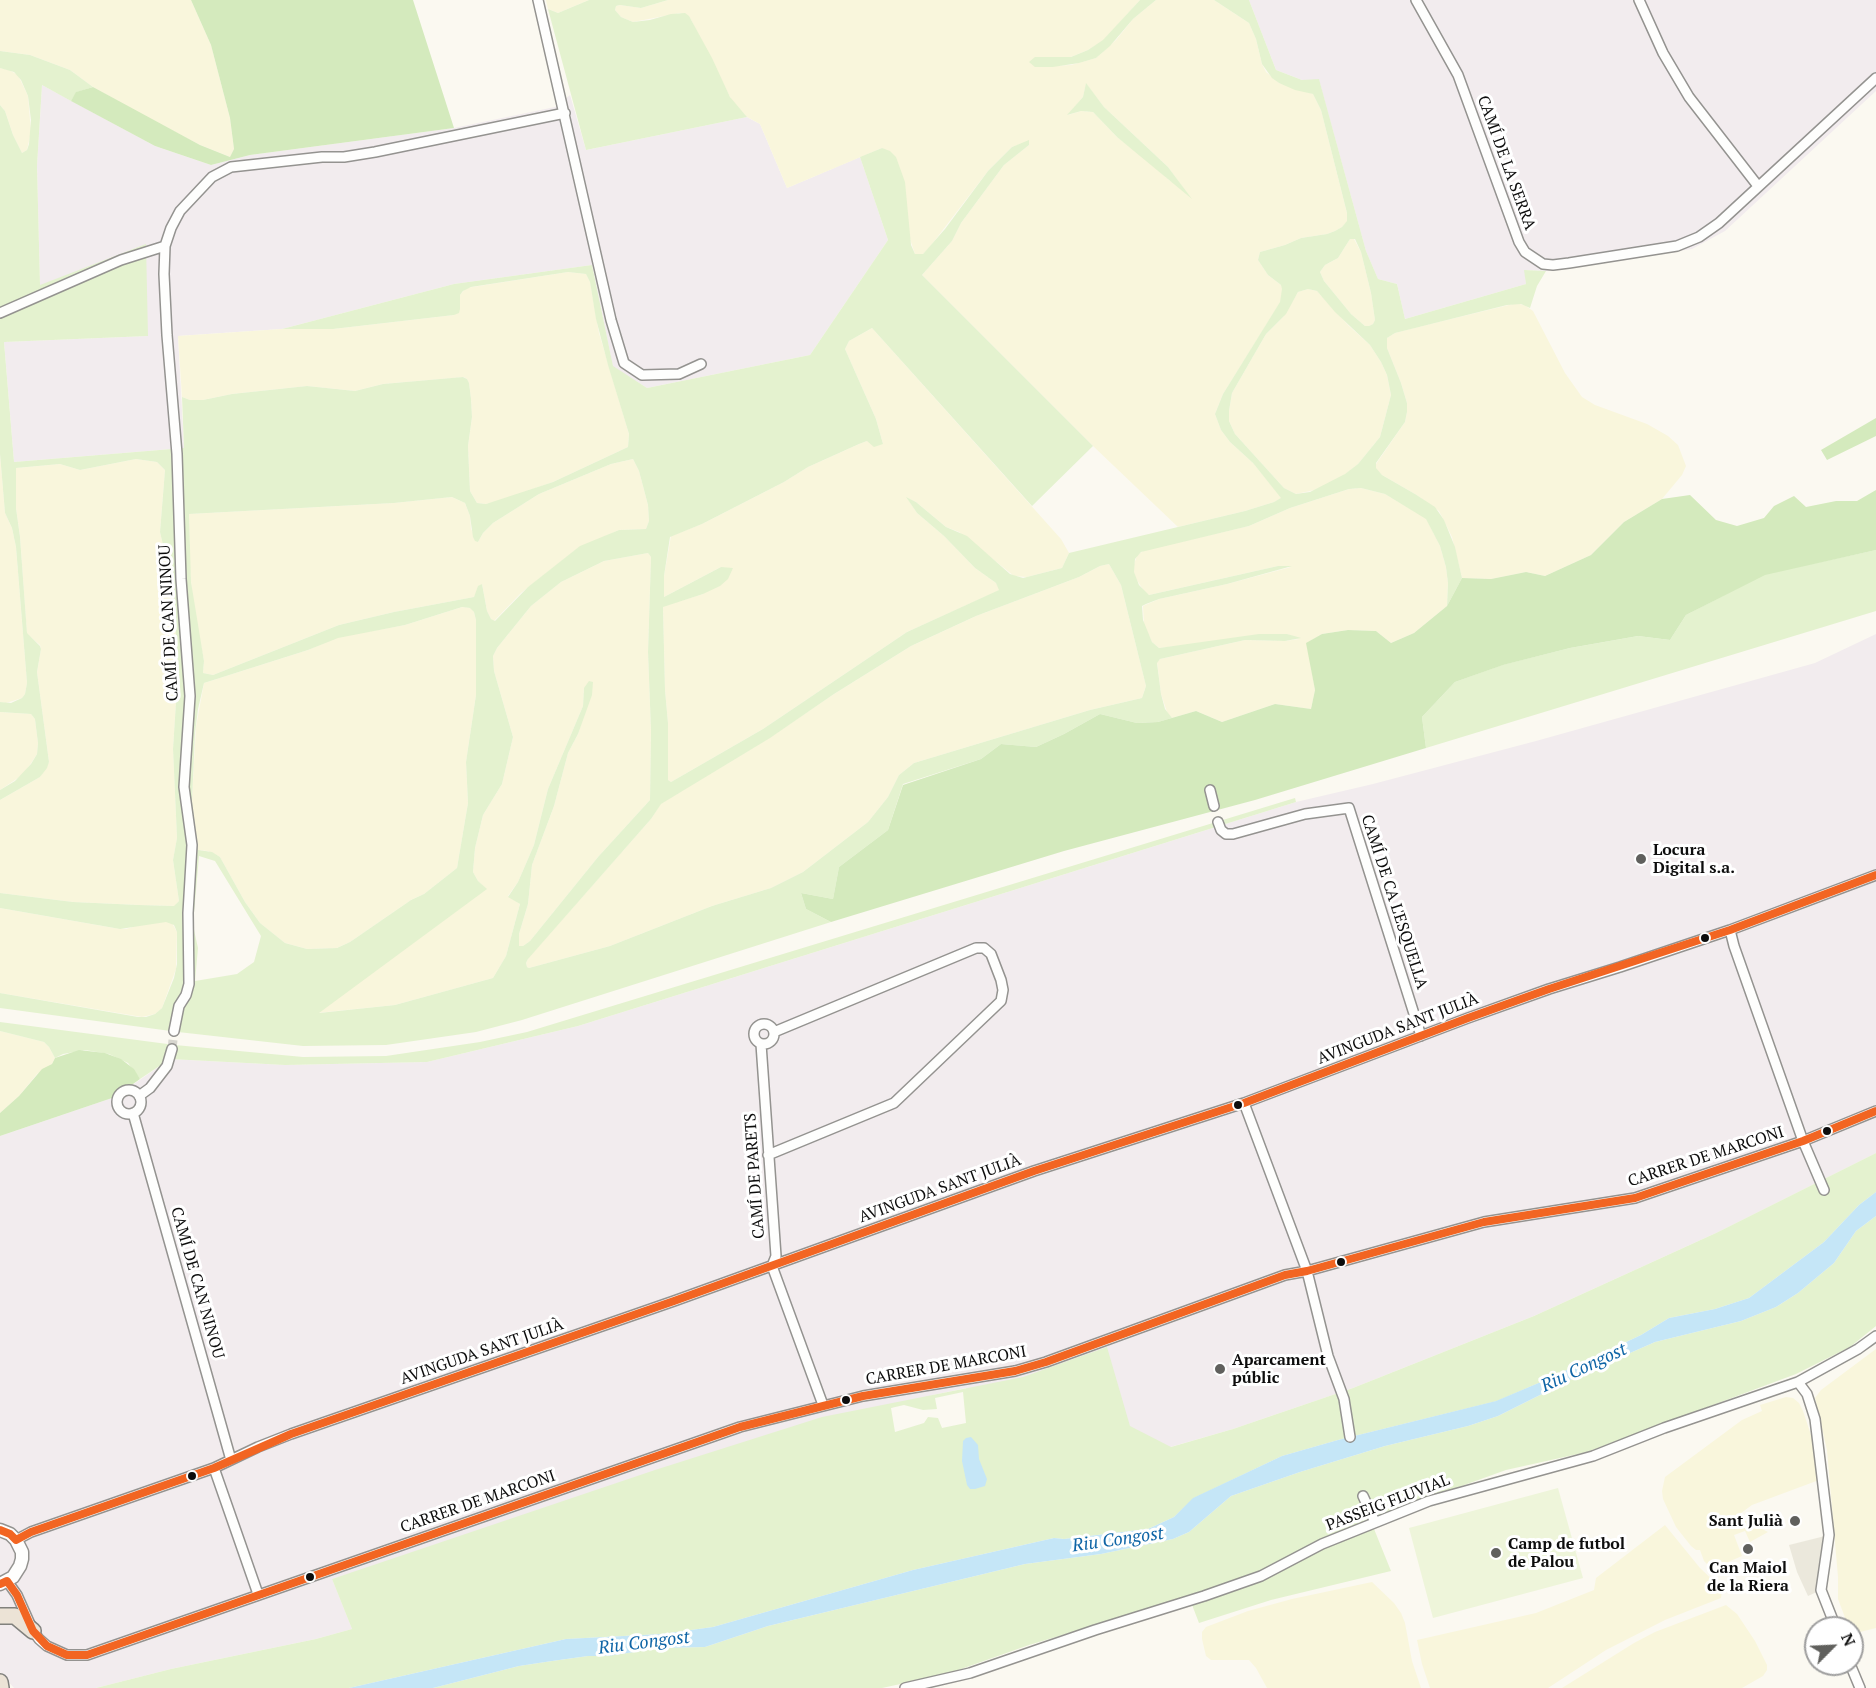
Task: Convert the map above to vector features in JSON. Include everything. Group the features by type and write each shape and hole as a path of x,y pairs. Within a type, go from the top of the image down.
{"highway":[{"path":"0,1616 15,1616 33,1631"},
{"path":"0,1682 1,1688"}],"street":[{"path":"538,0 611,320 624,363 642,375 679,374 701,364"},
{"name":"CAMÍ DE LA SERRA","path":"1416,0 1458,75 1519,242 1525,252 1544,264 1553,265 1677,246 1709,231 1876,78"},
{"path":"1639,0 1664,53 1689,97 1758,186"},
{"path":"0,313 121,260 165,246 180,211 212,177 225,170 268,163 344,157 375,152 565,113"},
{"name":"CAMÍ DE CAN NINOU","path":"165,246 167,335 177,454 181,579 190,696 184,787 192,844 188,913 189,984 186,995 179,1006 174,1031"},
{"path":"1210,790 1214,806"},
{"name":"CAMÍ DE CA L'ESQUELLA","path":"1218,822 1221,830 1227,834 1233,834 1305,814 1349,807 1421,1036"},
{"name":"AVINGUDA SANT JULIÀ","path":"16,1540 31,1532 214,1468 291,1434 772,1266 1034,1171 1244,1103 1549,989 1730,930 1876,874"},
{"path":"1730,930 1803,1141 1824,1190"},
{"path":"768,1155 894,1103 1001,1001 1003,990 1001,980 991,954 984,948 976,948 774,1032"},
{"path":"768,1024 774,1032 772,1040 761,1044 754,1036 757,1026 768,1024"},
{"name":"CAMÍ DE PARETS","path":"761,1044 776,1256 772,1266 823,1405"},
{"path":"140,1096 150,1088 167,1066 171,1049"},
{"path":"126,1090 134,1091 140,1096 140,1106 133,1113 122,1111 118,1105 118,1097 126,1090"},
{"path":"1244,1103 1307,1271 1328,1356 1344,1399 1350,1437"},
{"name":"CARRER DE MARCONI","path":"33,1631 47,1646 56,1651 76,1656 87,1655 696,1441 751,1424 863,1396 1015,1371 1285,1275 1484,1222 1635,1198 1803,1141 1876,1111"},
{"name":"CAMÍ DE CAN NINOU","path":"133,1113 231,1461"},
{"name":"PASSEIG FLUVIAL","path":"905,1688 970,1673 1095,1630 1214,1593 1261,1576 1322,1544 1429,1501 1593,1456 1664,1428 1798,1382 1858,1349 1876,1336"},
{"path":"1798,1382 1807,1394 1815,1419 1828,1535 1821,1590 1831,1616"},
{"path":"214,1468 258,1594"},
{"path":"1363,1496 1375,1522"},
{"path":"0,1530 10,1534 22,1552 17,1572 3,1582 17,1595 33,1631"}],"shaded area":[{"path":"0,0 191,0 211,45 230,118 234,149 230,157 200,145 139,113 93,87 70,70 30,55 0,51"},
{"path":"546,0 589,0 558,13 548,9"},
{"path":"668,0 1140,0 1103,41 1071,57 1061,57 1036,67 1071,65 1096,58 1116,40 1133,19 1156,0 1214,0 1249,23 1266,72 1279,83 1313,94 1321,110 1348,221 1342,227 1327,234 1301,238 1260,252 1258,260 1268,275 1283,289 1280,303 1223,394 1215,414 1221,430 1230,442 1253,463 1282,498 1245,511 1178,527 1093,446 922,275 952,241 961,223 1004,165 1029,145 1029,141 1012,147 988,171 929,248 923,254 915,254 909,236 906,200 882,148 787,188 760,124 747,117 732,101 691,20 680,13 633,22 621,17 615,10 616,6 620,5 641,8","holes":["1086,84 1104,107 1168,167 1184,189 1169,180 1117,137 1093,112 1081,111 1068,115 1083,97"]},
{"path":"1249,0 1876,0 1876,91 1725,231 1692,249 1546,271 1525,270 1526,284 1405,319 1397,284 1378,279 1366,251 1319,80 1302,80 1276,70"},
{"path":"0,68 18,75 28,96 31,132 27,150 22,153 5,111 0,105"},
{"path":"42,85 155,146 211,165 250,155 454,128 555,107 570,95 586,150 747,117 760,124 787,188 860,157 888,240 810,355 647,388 613,367 592,265 454,284 282,329 178,336 184,448 14,462 4,342 148,336 40,285 37,166"},
{"path":"1350,239 1354,239 1361,252 1371,293 1375,320 1369,326 1365,326 1351,314 1324,281 1320,272 1325,265 1338,258"},
{"path":"568,272 586,274 590,282 599,333 629,434 628,447 553,482 495,502 477,503 470,491 468,446 472,417 469,383 464,377 383,384 355,391 307,386 232,394 203,400 190,400 182,397 178,336 282,329 333,329 454,315 460,304 460,295 466,288"},
{"path":"1308,289 1317,291 1370,345 1387,375 1391,395 1380,437 1358,464 1342,477 1315,490 1296,494 1284,488 1235,434 1229,421 1229,411 1232,393 1266,334 1283,317 1298,292"},
{"path":"1517,303 1533,311 1565,373 1582,397 1595,405 1647,424 1668,436 1678,445 1686,466 1682,475 1662,499 1624,522 1591,555 1545,576 1526,572 1491,579 1462,578 1452,537 1439,511 1376,469 1376,464 1405,422 1407,412 1407,403 1401,383 1387,348 1387,338 1395,333"},
{"path":"872,328 1061,539 1069,553 1062,568 1027,577 1014,576 959,532 946,527 916,502 907,498 917,513 944,536 975,568 996,583 1000,590 907,632 763,729 671,782 668,780 663,606 703,594 721,567 664,597 664,576 671,536 702,524 784,482 808,467 859,444 867,441 883,444 876,419 845,349 849,341"},
{"path":"0,454 5,513 12,528 16,547 27,683 22,698 6,703 0,702"},
{"path":"136,459 157,462 165,470 160,532 173,589 176,623 176,702 173,749 177,838 173,860 179,901 175,906 139,905 73,902 0,893 0,800 40,777 49,762 37,672 41,649 40,645 27,634 16,508 16,468 60,464 80,470"},
{"path":"633,459 639,471 648,505 649,521 646,529 619,530 577,549 521,593 494,621 487,611 482,584 474,597 339,625 213,675 203,673 204,661 193,605 189,514 394,503 452,497 465,503 470,516 471,529 478,542 493,523 539,494 611,464"},
{"path":"1361,488 1385,494 1426,518 1440,546 1446,567 1447,606 1414,633 1391,643 1376,631 1348,630 1322,634 1307,643 1315,690 1311,709 1275,704 1222,722 1196,711 1172,718 1168,715 1161,694 1157,662 1160,659 1245,640 1299,639 1287,634 1159,648 1152,642 1144,625 1143,606 1159,599 1291,567 1278,566 1149,595 1145,593 1135,577 1133,568 1137,555 1145,550 1249,526 1290,508 1349,489"},
{"path":"648,553 651,557 648,652 651,731 650,800 598,857 530,941 523,946 518,946 519,934 528,904 532,865 554,806 568,753 578,734 587,704 584,688 583,706 548,789 534,845 518,882 508,896 520,904 506,956 493,978 395,1005 317,1013 486,889 473,872 475,848 483,815 502,784 513,737 494,671 493,656 497,648 531,606 561,582 604,561"},
{"path":"1109,564 1121,585 1146,686 1142,698 1090,710 914,763 899,775 888,797 868,822 803,872 771,888 712,906 610,946 527,967 529,957 651,819 660,804 769,738 911,646 976,616"},
{"path":"462,607 471,608 476,620 476,695 466,762 468,803 457,868 424,894 337,948 307,949 285,943 260,923 245,902 220,857 208,851 198,850 192,802 196,727 204,683 308,650 338,637 405,625"},
{"path":"1876,634 1876,1153 1716,1233 1534,1316 1353,1388 1233,1429 1087,1471 972,1425 966,1388 933,1395 332,1579 352,1629 96,1688 14,1688 0,1672 0,1136 115,1097 170,1059 285,1065 427,1062 578,1026 1296,802 1536,741 1815,663"},
{"path":"0,712 31,714 35,719 38,743 37,754 24,774 0,790"},
{"path":"0,908 114,928 126,929 163,921 172,923 177,932 176,969 162,1008 155,1014 142,1017 0,993"},
{"path":"0,1031 44,1042 55,1058 52,1064 37,1074 19,1096 0,1113"},
{"path":"1876,1349 1876,1628 1864,1631 1864,1616 1844,1616 1838,1599 1827,1450 1815,1398 1821,1390"},
{"path":"1786,1397 1793,1398 1803,1411 1812,1438 1819,1480 1752,1505 1737,1516 1768,1532 1750,1542 1745,1531 1734,1535 1742,1556 1712,1569 1704,1561 1700,1550 1691,1546 1676,1527 1663,1499 1665,1477 1742,1420 1762,1411 1760,1405"},
{"path":"1665,1525 1700,1568 1720,1587 1721,1598 1665,1620 1606,1650 1548,1688 1430,1688 1417,1640 1536,1613 1594,1590 1596,1578"},
{"path":"1829,1535 1821,1590 1808,1596 1797,1572 1789,1545"},
{"path":"1372,1582 1401,1613 1421,1688 1267,1688 1249,1660 1211,1660 1206,1656 1202,1632 1206,1627 1248,1611 1292,1599"},
{"path":"1726,1605 1737,1614 1755,1641 1767,1665 1763,1676 1742,1688 1562,1688 1655,1632"}],"green space":[{"path":"191,0 413,0 454,128 250,155 211,165 155,146 71,101 76,92 93,87 200,145 230,157 234,149 230,118 211,45"},
{"path":"589,0 668,0 641,8 620,5 616,6 615,10 621,17 633,22 671,14 685,13 689,16 730,97 747,117 586,150 548,9 558,13"},
{"path":"1140,0 1156,0 1133,19 1110,46 1096,58 1053,67 1035,67 1029,62 1035,57 1071,57 1088,50 1103,40"},
{"path":"1214,0 1249,0 1276,70 1302,80 1319,79 1366,251 1378,279 1397,284 1405,319 1526,284 1524,270 1546,271 1537,286 1530,308 1521,304 1507,305 1395,333 1387,338 1387,348 1401,383 1407,403 1407,412 1405,422 1376,463 1376,468 1382,475 1435,507 1444,520 1455,547 1462,578 1447,606 1446,567 1440,546 1426,519 1385,494 1361,488 1349,489 1290,508 1249,526 1141,552 1135,559 1134,572 1139,585 1149,595 1278,566 1292,566 1227,584 1159,599 1142,606 1143,620 1152,642 1159,648 1259,634 1287,634 1301,638 1285,641 1245,640 1160,659 1157,663 1161,694 1165,709 1172,718 1158,722 1137,723 1100,714 1036,747 1001,744 981,759 903,784 888,830 839,867 833,899 801,893 806,909 831,922 522,1020 476,1032 386,1045 303,1046 0,1008 0,993 138,1017 155,1014 162,1008 174,978 177,964 177,932 174,925 166,922 120,929 0,908 0,893 73,902 139,905 174,906 179,901 173,860 177,838 173,749 176,702 176,623 174,593 160,532 165,470 157,462 136,459 80,470 60,464 16,468 16,508 27,633 41,649 37,672 49,762 40,777 0,800 0,790 15,781 31,764 37,754 38,743 35,719 31,714 0,712 0,702 11,703 22,698 27,683 16,547 12,528 5,513 0,454 0,105 5,111 22,153 27,150 29,144 31,120 28,96 21,80 14,72 0,68 0,51 30,55 70,70 93,87 77,92 71,101 42,85 37,166 40,285 146,244 148,336 4,342 14,462 184,448 182,397 190,400 203,400 232,394 307,386 355,391 383,384 463,377 469,383 471,399 472,417 468,446 470,491 477,503 486,504 553,482 628,447 629,434 608,365 596,319 590,282 586,274 568,272 471,287 460,295 459,313 454,315 333,329 282,329 454,284 592,265 613,366 647,388 810,355 888,240 860,157 882,148 890,151 896,157 905,182 911,245 915,254 923,254 945,229 988,171 1012,147 1029,140 1029,145 1004,165 961,223 952,241 922,275 1093,446 1032,506 872,328 849,341 845,349 876,419 883,444 874,447 867,441 859,444 808,467 784,482 702,524 670,537 664,576 664,597 721,567 733,568 728,579 720,586 663,607 668,780 671,782 763,729 907,632 999,590 996,583 975,568 944,536 917,513 906,497 916,502 946,527 967,536 1010,574 1023,578 1062,568 1069,553 1245,511 1281,498 1253,463 1230,442 1221,430 1215,414 1223,394 1280,302 1281,285 1268,275 1258,260 1260,252 1301,238 1335,231 1347,221 1347,213 1321,110 1313,94 1295,90 1272,78 1262,64 1256,39 1249,23","holes":["1350,239 1355,239 1361,252 1371,293 1375,320 1369,326 1365,326 1351,314 1324,281 1320,272 1325,265 1338,258","1308,289 1317,291 1335,312 1370,345 1387,375 1391,395 1380,437 1358,464 1345,474 1310,492 1296,494 1284,488 1235,434 1229,421 1232,393 1266,334 1286,314 1298,292","633,459 639,471 648,505 649,521 646,529 619,530 580,546 528,587 495,621 491,619 487,611 482,584 478,586 474,597 339,625 213,675 203,673 204,661 191,582 189,514 394,503 452,497 465,503 470,516 473,537 478,542 493,523 539,494 611,464","648,553 651,557 648,652 651,731 650,800 598,857 530,941 519,946 519,934 528,904 532,865 554,806 568,753 578,734 592,695 593,682 589,681 584,688 583,706 548,789 534,845 518,882 508,897 520,904 506,956 493,978 395,1005 319,1013 487,889 478,881 473,872 475,848 483,815 502,784 513,737 494,671 493,656 531,606 561,582 604,561","1109,564 1121,585 1146,686 1142,698 1090,710 914,763 899,775 888,797 868,822 803,872 771,888 712,906 610,946 527,967 528,959 651,819 661,804 770,738 834,694 911,646 976,616","462,607 470,608 474,612 476,620 476,695 466,762 468,803 457,868 424,894 411,900 350,942 337,948 307,949 285,943 260,923 245,902 220,857 212,852 198,850 192,802 195,733 204,683 308,650 338,638 405,625","199,856 215,861 261,936 254,962 237,974 195,981 198,948 194,930 194,913"]},
{"path":"1086,83 1104,107 1168,167 1192,199 1117,137 1093,112 1081,111 1067,115 1083,97"},
{"path":"1876,418 1876,436 1827,460 1821,450"},
{"path":"1876,490 1876,550 1765,575 1686,615 1670,640 1638,636 1570,648 1503,665 1455,682 1422,717 1426,748 1255,800 1064,851 831,922 806,909 801,893 833,899 839,867 888,830 903,785 981,759 1001,744 1036,747 1100,714 1137,723 1158,722 1196,711 1222,722 1275,704 1311,709 1315,690 1306,643 1322,634 1348,630 1376,631 1391,643 1414,633 1447,606 1462,578 1491,579 1526,572 1545,576 1591,555 1624,522 1662,499 1690,495 1716,520 1737,526 1764,518 1774,506 1794,496 1806,507 1836,501 1857,501"},
{"path":"1876,550 1876,611 1426,748 1422,717 1455,682 1502,665 1570,648 1638,636 1670,640 1686,615 1765,574"},
{"path":"1295,798 1296,802 578,1026 427,1062 285,1065 170,1059 140,1079 128,1063 109,1054 85,1050 63,1054 55,1058 44,1042 0,1031 0,1022 175,1045 303,1057 386,1056 480,1042 527,1032"},
{"path":"79,1050 105,1053 121,1059 134,1069 140,1079 115,1097 0,1136 0,1113 19,1096 42,1069 52,1064 55,1058"},
{"path":"1876,1153 1876,1192 1859,1205 1824,1242 1749,1298 1715,1309 1669,1318 1641,1335 1497,1401 1282,1456 1194,1498 1174,1517 1148,1529 1064,1539 1054,1538 913,1570 713,1627 662,1634 566,1639 349,1688 96,1688 352,1629 332,1579 655,1470 822,1417 1023,1377 1107,1347 1130,1426 1171,1447 1233,1429 1353,1388 1534,1316 1716,1233","holes":["963,1392 966,1423 942,1428 938,1418 928,1417 924,1423 895,1432 891,1408 904,1405 923,1410 937,1409 935,1398"]},
{"path":"1876,1216 1876,1326 1850,1347 1796,1374 1587,1452 1506,1470 1370,1519 1391,1571 1271,1600 1199,1623 1189,1597 1029,1645 947,1674 882,1688 433,1688 519,1666 552,1661 660,1648 705,1647 768,1626 1025,1564 1101,1554 1173,1539 1189,1532 1231,1496 1385,1446 1468,1426 1498,1416 1580,1375 1655,1342 1741,1321 1776,1307 1798,1293 1834,1263 1856,1231"},
{"name":"Camp de futbol de Palou","path":"1558,1488 1583,1578 1433,1618 1409,1528"}],"water":[{"name":"Riu Congost","path":"1876,1192 1876,1216 1856,1231 1834,1263 1798,1293 1776,1307 1741,1321 1655,1342 1580,1375 1498,1416 1468,1426 1385,1446 1231,1496 1189,1532 1173,1539 1101,1554 1025,1564 768,1626 705,1647 660,1648 552,1661 519,1666 433,1688 349,1688 566,1639 662,1634 713,1627 913,1570 1054,1538 1064,1539 1148,1529 1174,1517 1193,1498 1282,1456 1496,1401 1641,1335 1669,1318 1715,1309 1749,1298 1824,1242 1859,1205"},
{"path":"971,1437 978,1445 979,1459 987,1479 985,1486 975,1489 970,1489 967,1485 962,1461 963,1441"}],"tunnel":[{"path":"172,1049 174,1031"}],"transit line":[{"path":"0,1530 10,1534 16,1540 31,1532 214,1468 291,1434 674,1301 1034,1171 1244,1103 1468,1018 1730,930 1876,875"},
{"path":"0,1584 7,1581 17,1595 33,1631 47,1646 67,1655 87,1655 740,1427 863,1396 1015,1371 1046,1362 1285,1275 1484,1222 1635,1198 1803,1141 1876,1111"}],"place":[{"name":"Locura Digital s.a.","path":"1641,859"},
{"name":"Aparcament públic","path":"1220,1369"},
{"name":"Sant Julià","path":"1795,1521"},
{"name":"Can Maiol de la Riera","path":"1748,1549"},
{"name":"Camp de futbol de Palou","path":"1496,1553"}]}
